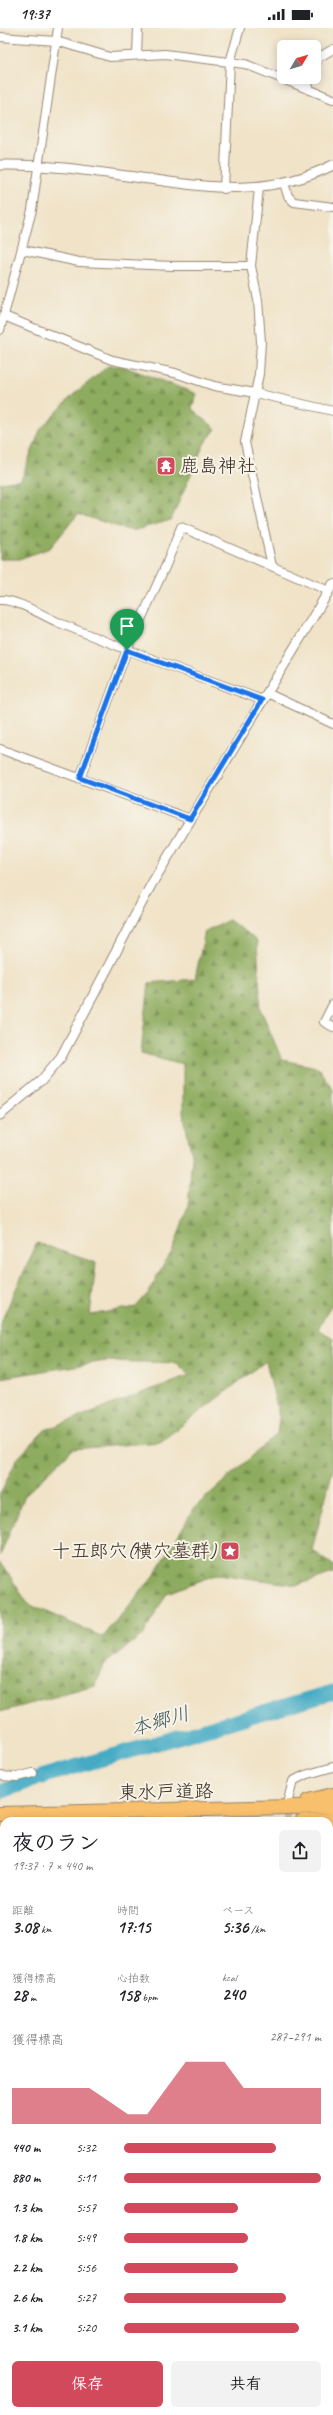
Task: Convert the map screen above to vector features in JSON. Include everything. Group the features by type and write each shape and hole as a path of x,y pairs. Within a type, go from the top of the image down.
{"highway":[{"path":"284,1804 333,1795"},
{"name":"東水戸道路","path":"0,1814 284,1804 333,1806"}],"street":[{"path":"0,330 23,250 32,210 58,28"},
{"path":"138,28 138,55"},
{"path":"224,188 230,62 240,28"},
{"path":"0,37 56,41 110,57 165,54 245,64 333,99"},
{"path":"321,56 333,49"},
{"path":"307,88 308,84"},
{"path":"0,166 38,165 224,188 259,188 284,183 333,165"},
{"path":"284,183 288,196 294,202 333,207"},
{"path":"259,188 251,266 258,300 261,342 259,374 245,442 272,566"},
{"path":"23,250 79,262 173,266 251,266"},
{"path":"4,316 112,360 175,373 214,386 255,393 333,411"},
{"path":"0,1115 41,1081 61,1057 151,885 331,588 272,566 181,527 166,565 127,650 80,778"},
{"path":"0,600 8,599 51,620 127,650 265,697 333,724"},
{"path":"0,749 190,819"},
{"path":"333,1004 324,1022 333,1027"},
{"path":"284,1804 293,1781 305,1774 333,1767"},
{"path":"0,1776 17,1777 33,1773"}],"green space":[{"path":"108,366 122,366 197,394 192,409 216,429 204,444 171,520 132,531 78,514 50,548 19,559 0,559 0,483 21,480 40,430 73,395"},
{"path":"229,920 257,941 261,1010 282,1060 317,1067 333,1089 333,1302 318,1329 333,1338 333,1469 312,1550 333,1565 333,1573 298,1585 218,1574 167,1593 144,1634 105,1663 95,1686 0,1712 0,1561 28,1604 103,1637 154,1576 195,1507 277,1434 279,1417 266,1361 160,1442 73,1449 25,1495 0,1556 0,1494 17,1459 45,1430 189,1375 177,1363 106,1361 0,1378 0,1324 37,1243 96,1263 90,1315 136,1307 150,1291 158,1274 173,1250 188,1206 192,1156 183,1113 183,1064 141,1053 149,983 195,979 205,931"}],"waterway":[{"name":"本郷川","path":"0,1792 47,1775 333,1692"}],"tunnel":[{"path":"288,1805 288,1817"}],"place":[{"name":"鹿島神社","path":"166,466"},
{"name":"十五郎穴(横穴墓群)","path":"230,1551"}],"route":[{"path":"127,650 262,700 190,819 80,778 127,650"}]}
